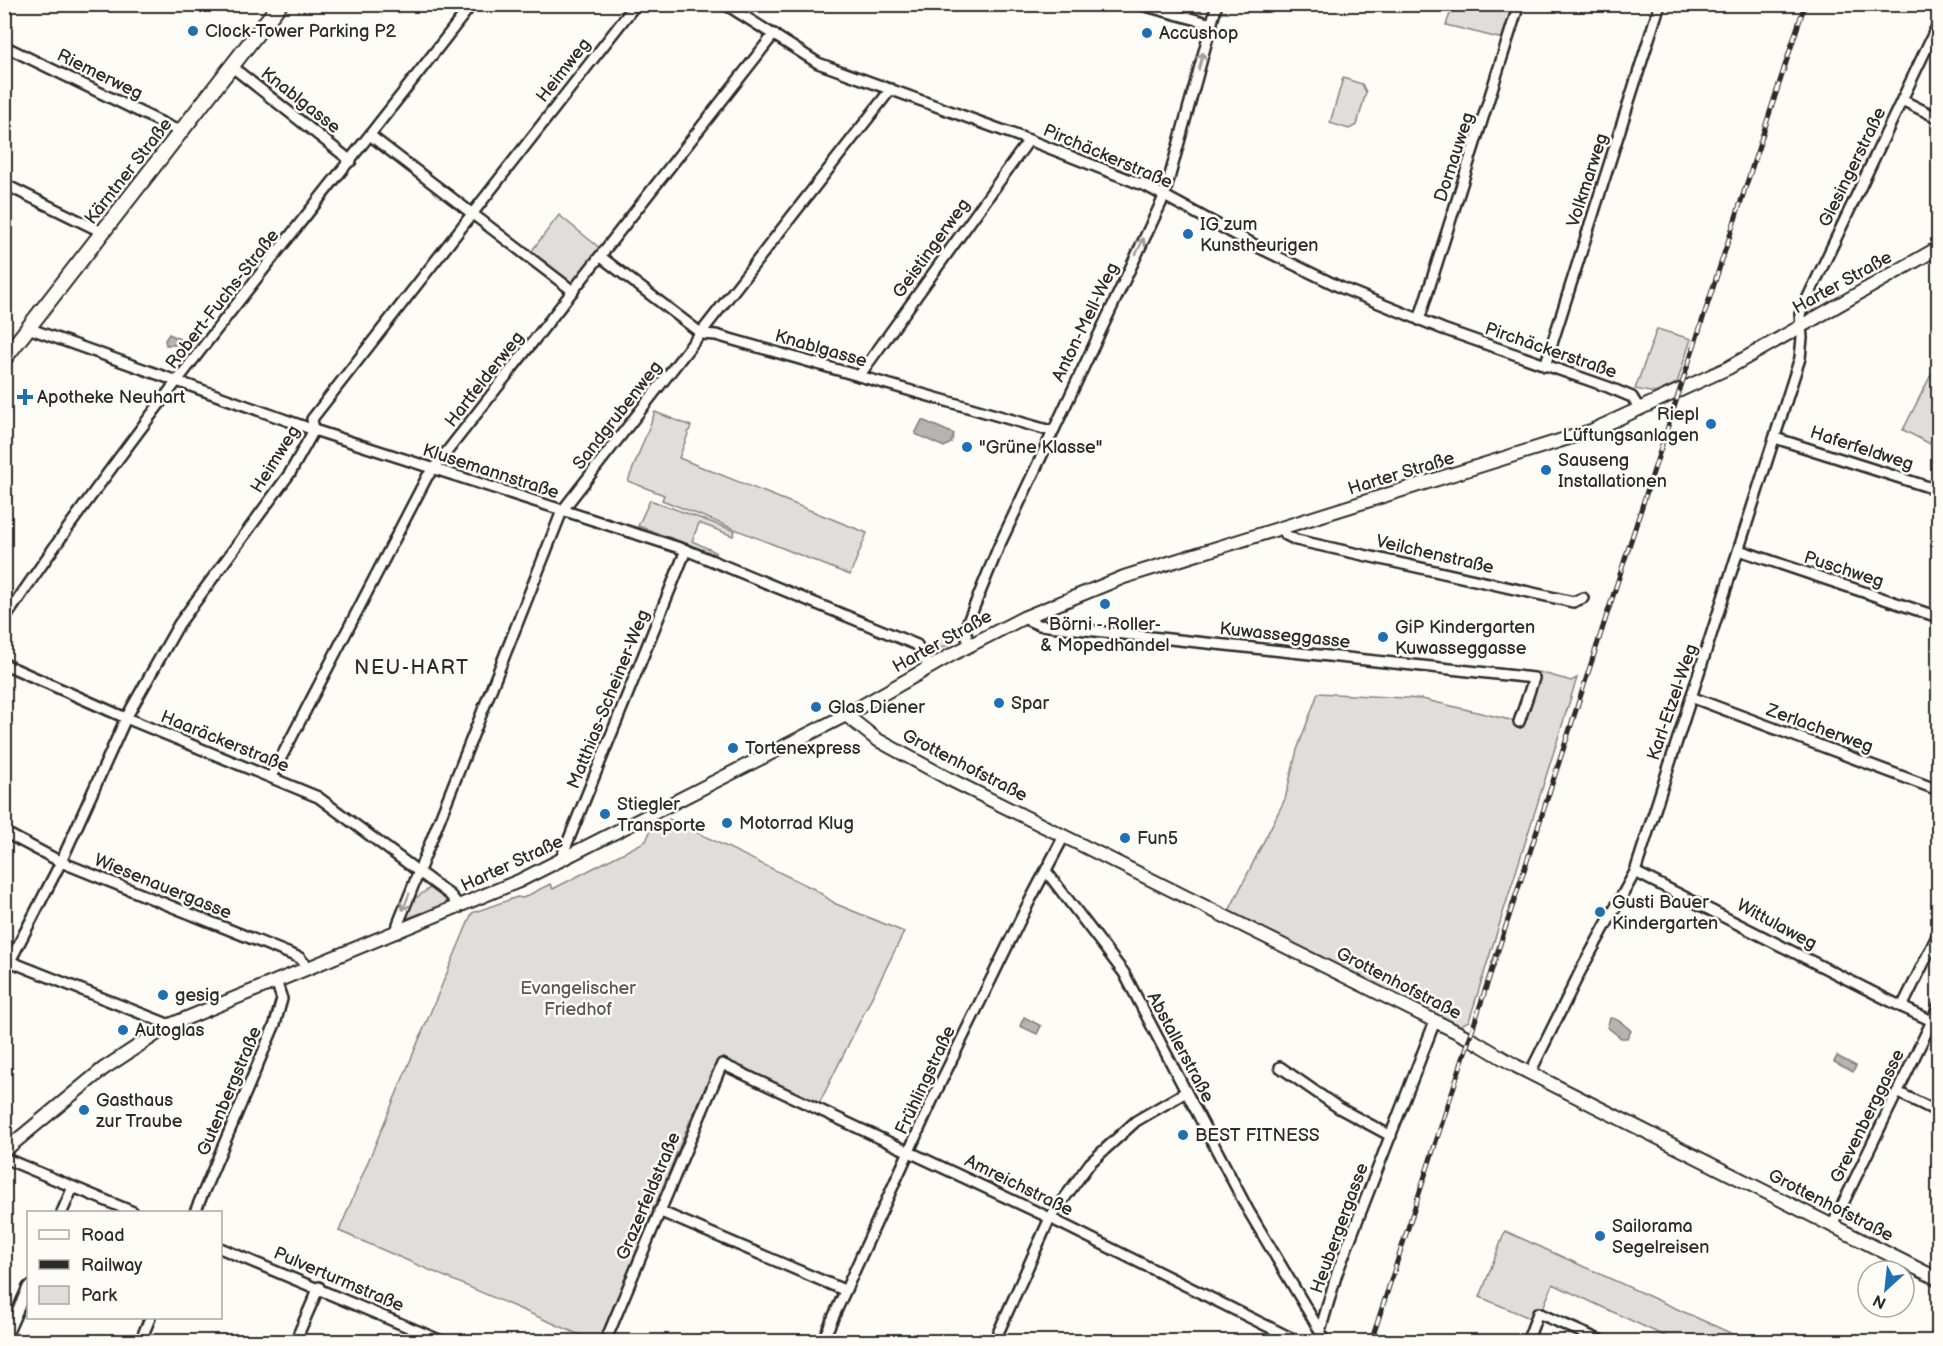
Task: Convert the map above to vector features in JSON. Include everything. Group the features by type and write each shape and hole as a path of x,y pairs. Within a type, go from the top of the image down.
{"main road":[{"name":"Kärntner Straße","path":"6,353 28,328 278,5"},
{"name":"Harter Straße","path":"4,1152 103,1069 170,1025 460,907 560,861 846,715 929,667 1023,618 1124,577 1527,452 1640,410 1728,368 1938,248"},
{"name":"Grottenhofstraße","path":"846,715 876,739 1938,1279"}],"street":[{"name":"Robert-Fuchs-Straße","path":"4,620 48,554 178,382 472,4"},
{"name":"Heimweg","path":"4,973 8,960 61,862 126,718 179,624 290,472 314,430 312,419 636,4"},
{"name":"Pirchäckerstraße","path":"725,4 818,63 1029,140 1148,187 1298,267 1419,320 1628,395 1635,399 1640,410"},
{"path":"1138,4 1212,24"},
{"name":"Anton-Mell-Weg","path":"969,646 965,629 1052,431 1164,197 1217,4"},
{"name":"Dornauweg","path":"1419,320 1519,4"},
{"name":"Volkmarweg","path":"1545,366 1657,5"},
{"name":"Glesingerstraße","path":"1801,326 1800,314 1938,24"},
{"name":"Hartfelderweg","path":"271,777 427,477 435,470 774,34"},
{"name":"Riemerweg","path":"4,46 181,132"},
{"name":"Knablgasse","path":"231,66 351,160"},
{"name":"Sandgrubenweg","path":"419,872 562,511 891,89"},
{"path":"1902,100 1938,117"},
{"path":"371,136 573,291"},
{"name":"Geistingerweg","path":"859,376 1029,140"},
{"path":"4,184 102,232"},
{"name":"Knablgasse","path":"601,257 702,334 716,335 1052,431"},
{"name":"Karl-Etzel-Weg","path":"1530,1073 1581,969 1635,872 1800,358 1801,326"},
{"name":"Klusemannstraße","path":"28,328 314,430 686,550 917,645 929,667"},
{"name":"Haferfeldweg","path":"1775,438 1938,489"},
{"name":"Veilchenstraße","path":"1283,529 1286,534 1296,540 1573,602 1583,598"},
{"name":"Matthias-Scheiner-Weg","path":"560,861 686,550"},
{"name":"Puschweg","path":"1739,550 1938,617"},
{"name":"Kuwasseggasse","path":"1023,618 1038,625 1534,678 1519,722"},
{"name":"Haaräckerstraße","path":"4,664 126,718 318,797 450,895 460,907"},
{"name":"Zerlacherweg","path":"1691,697 1938,790"},
{"name":"Wiesenauergasse","path":"4,832 61,862 300,958 308,968"},
{"name":"Frühlingstraße","path":"822,1341 909,1150 1064,836"},
{"name":"Abstallerstraße","path":"1046,871 1124,973 1248,1210 1320,1331 1323,1341"},
{"path":"397,933 398,924 419,872"},
{"name":"Wittulaweg","path":"1635,872 1902,1007"},
{"path":"1932,1021 1902,1007 1938,934"},
{"path":"8,960 170,1025"},
{"name":"Gutenbergstraße","path":"195,1211 276,1024 282,999 276,981"},
{"name":"Grevenberggasse","path":"1832,1226 1938,1007"},
{"name":"Heubergergasse","path":"1320,1331 1337,1273 1436,1022"},
{"name":"Amreichstraße","path":"722,1064 909,1150 1299,1341"},
{"name":"Grazerfeldstraße","path":"606,1341 722,1064"},
{"path":"1280,1067 1339,1108 1391,1136"},
{"path":"994,1341 1050,1218 1098,1156 1136,1121 1186,1092"},
{"path":"1897,1092 1938,1112"},
{"path":"4,1158 131,1211"},
{"path":"62,1211 73,1187"},
{"path":"659,1211 844,1290"},
{"name":"Pulverturmstraße","path":"222,1249 319,1287 432,1339 444,1341"},
{"path":"295,1341 319,1287"},
{"path":"4,1341 27,1289"},
{"path":"1527,1341 1538,1313 1604,1341"},
{"path":"140,1341 149,1319"}],"green space":[{"path":"1453,5 1514,5 1503,39 1446,25"},
{"path":"1343,78 1362,84 1366,92 1357,125 1349,129 1330,123"},
{"path":"559,215 601,249 573,282 567,281 530,253"},
{"path":"1657,329 1691,339 1677,383 1655,393 1635,389"},
{"path":"1934,369 1938,372 1938,448 1903,430"},
{"path":"655,412 691,426 679,458 867,533 850,575 662,500 664,495 628,481"},
{"path":"650,500 735,531 733,536 699,523 692,541 716,552 715,554 638,526"},
{"path":"949,635 949,645 936,649 931,642"},
{"path":"1539,672 1571,681 1577,678 1469,1021 1459,1026 1229,911 1285,799 1297,750 1318,693 1422,699 1519,722"},
{"name":"Evangelischer Friedhof","path":"669,819 814,889 836,904 904,932 819,1104 722,1058 718,1060 692,1116 600,1341 594,1341 339,1231 472,913 517,897 523,898 550,884 553,889 646,841 653,825"},
{"path":"433,886 447,897 445,904 405,919 410,902"},
{"path":"1505,1231 1748,1341 1675,1341 1553,1284 1541,1313 1532,1319 1480,1297"}],"shaded area":[{"path":"169,334 182,340 183,345 166,345 165,340"},
{"path":"922,420 954,434 951,443 944,447 915,434"},
{"path":"1024,1017 1041,1026 1037,1034 1020,1026"},
{"path":"1610,1018 1616,1019 1631,1031 1627,1038 1621,1038 1607,1027"},
{"path":"1837,1056 1856,1066 1853,1072 1834,1062"}],"railway":[{"path":"1371,1342 1805,4"}],"place":[{"name":"Clock-Tower Parking P2","path":"193,31"},
{"name":"Accushop","path":"1147,33"},
{"name":"IG zum Kunstheurigen","path":"1188,234"},
{"name":"Apotheke Neuhart","path":"25,397"},
{"name":"Riepl Lüftungsanlagen","path":"1711,424"},
{"name":"\"Grüne Klasse\"","path":"967,447"},
{"name":"Sauseng Installationen","path":"1546,470"},
{"name":"Börni - Roller- & Mopedhandel","path":"1105,604"},
{"name":"GiP Kindergarten Kuwasseggasse","path":"1383,637"},
{"name":"Spar","path":"999,703"},
{"name":"Glas Diener","path":"816,707"},
{"name":"Tortenexpress","path":"733,748"},
{"name":"Stiegler Transporte","path":"605,814"},
{"name":"Motorrad Klug","path":"727,823"},
{"name":"Fun5","path":"1125,838"},
{"name":"Gusti Bauer Kindergarten","path":"1600,912"},
{"name":"gesig","path":"163,995"},
{"name":"Autoglas","path":"123,1030"},
{"name":"Gasthaus zur Traube","path":"84,1110"},
{"name":"BEST FITNESS","path":"1183,1135"},
{"name":"Sailorama Segelreisen","path":"1600,1236"}],"district":[{"name":"NEU-HART","path":"412,667"}]}
